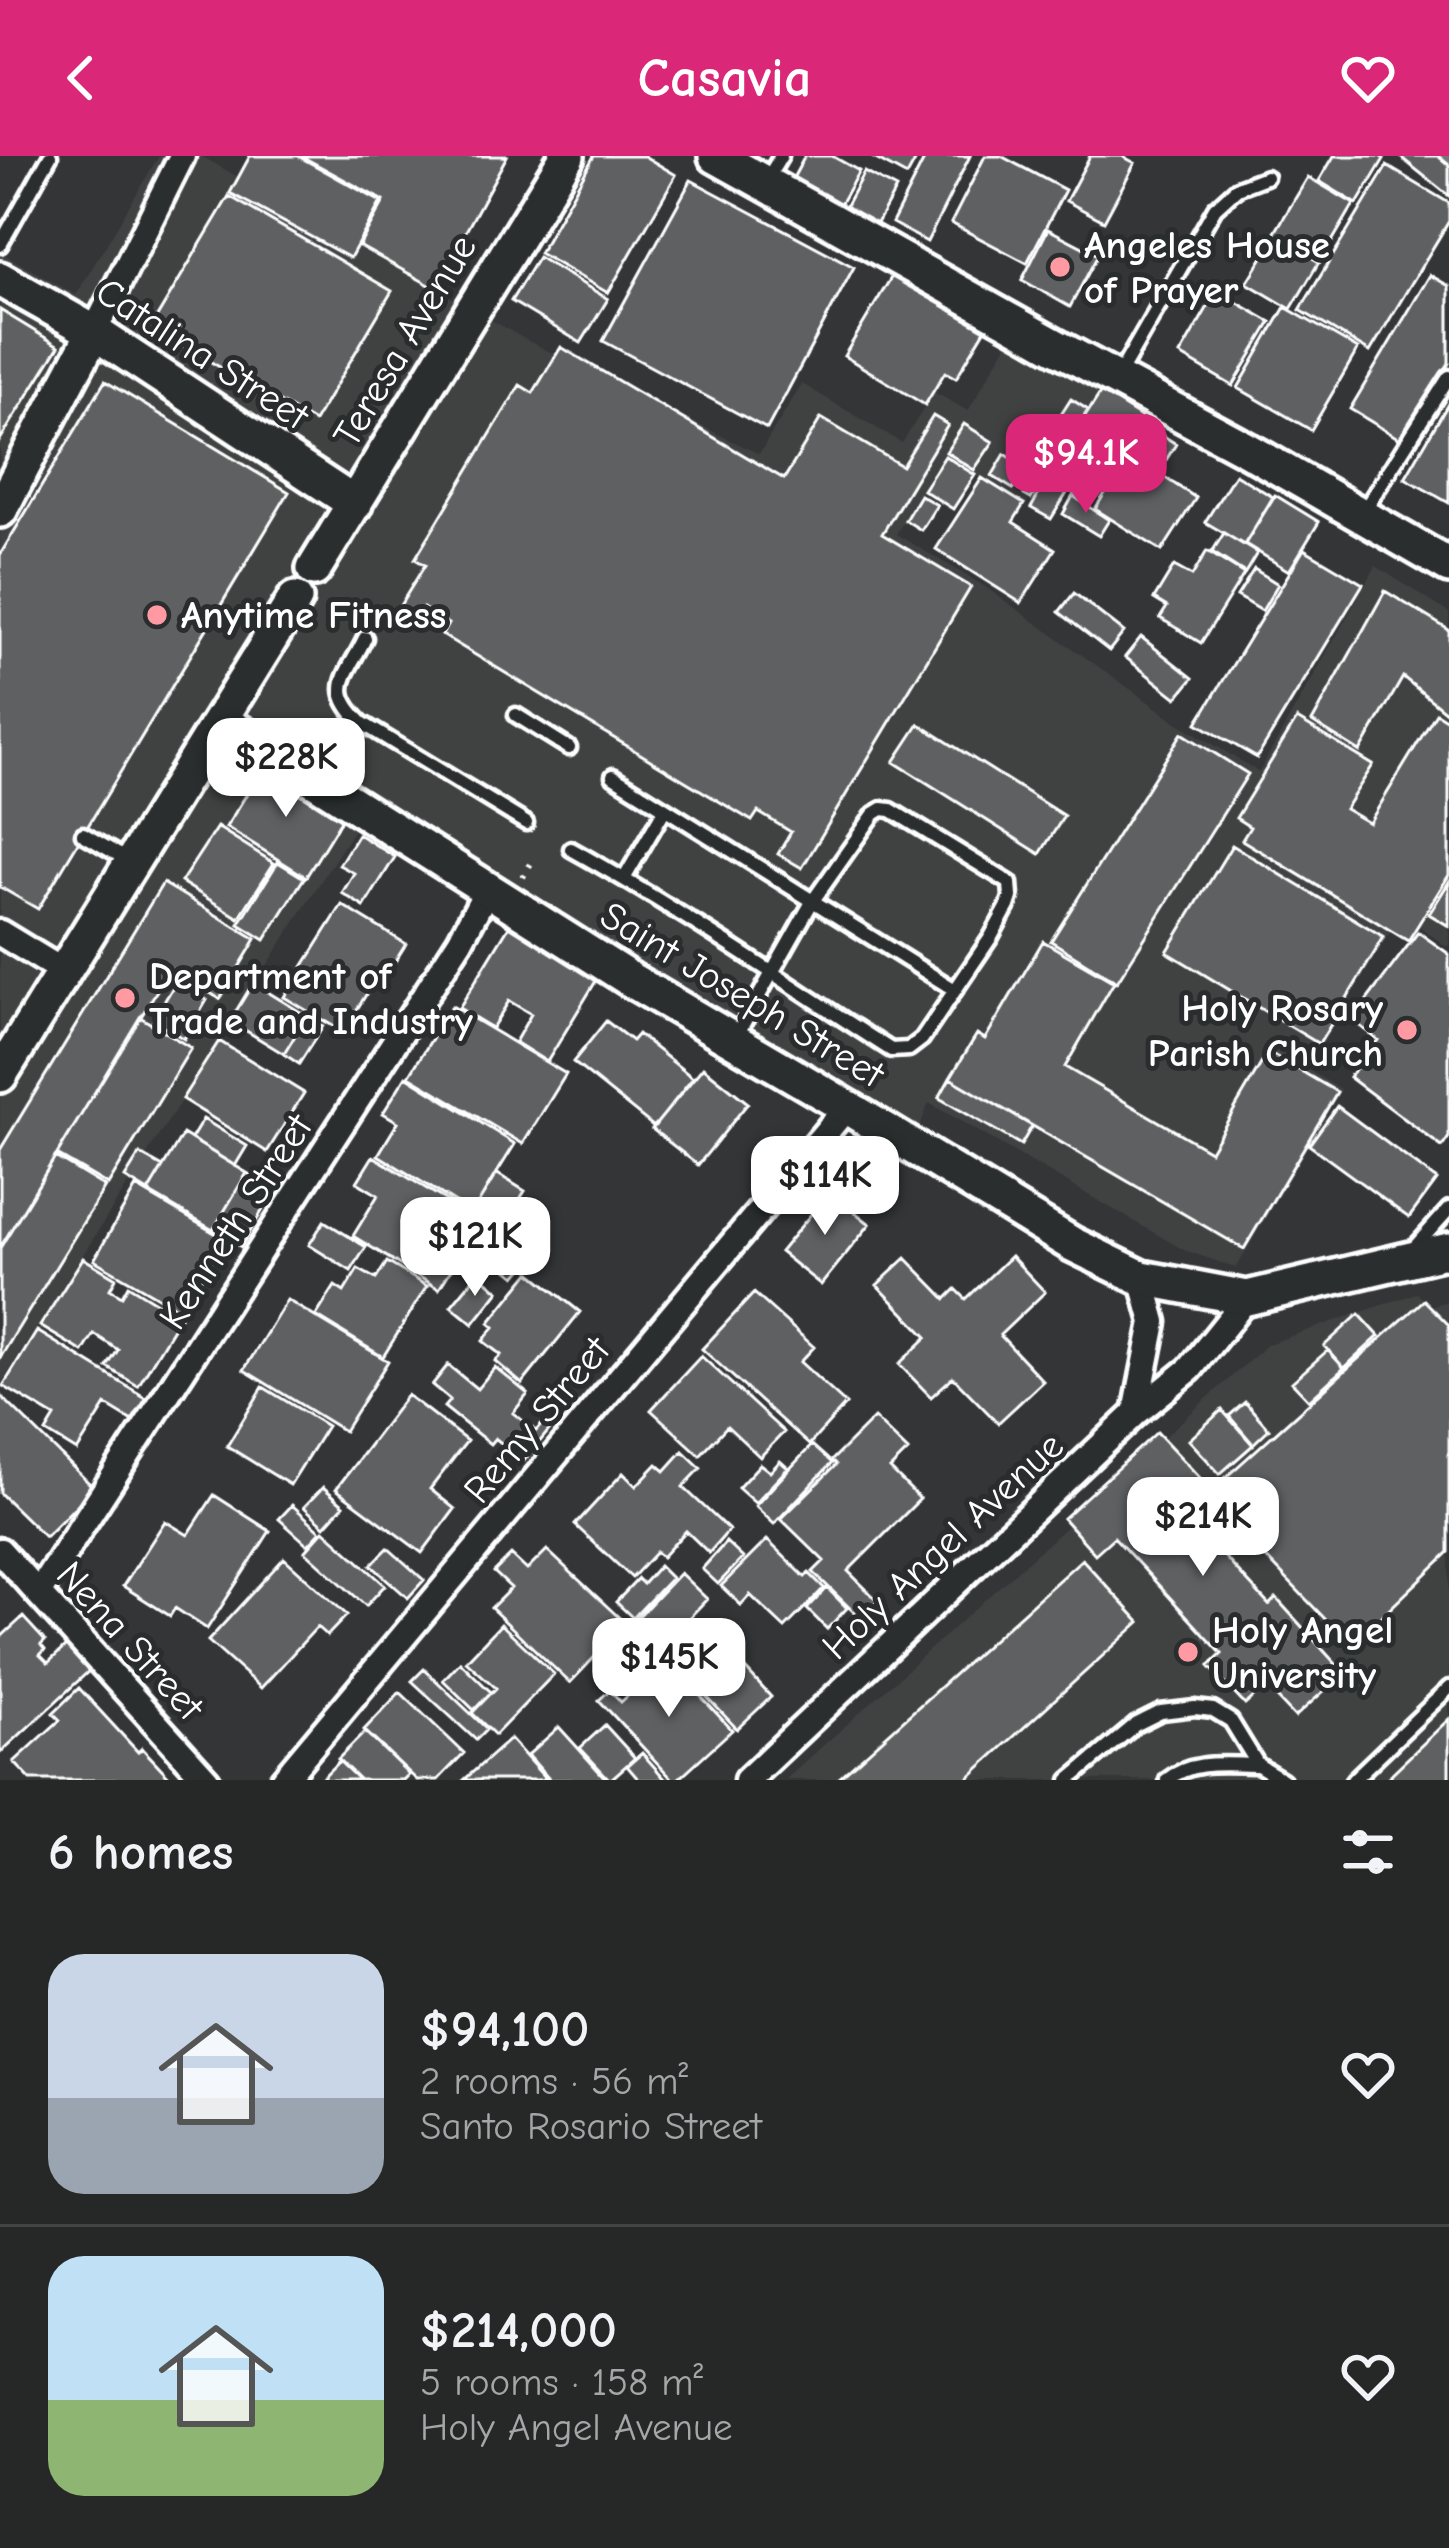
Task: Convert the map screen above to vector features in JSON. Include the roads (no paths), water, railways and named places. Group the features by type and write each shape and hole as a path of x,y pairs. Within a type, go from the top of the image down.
{"street":[{"path":"0,510 182,156"},
{"name":"Teresa Avenue","path":"314,569 567,156"},
{"path":"716,156 773,169 1117,379 1449,566"},
{"name":"Catalina Street","path":"0,279 94,332 355,504"},
{"path":"0,1075 300,602"},
{"name":"Saint Joseph Street","path":"222,721 631,980 1072,1244 1142,1278 1247,1298 1449,1250"},
{"name":"Kenneth Street","path":"39,1592 460,941 488,888"},
{"path":"0,933 64,972"},
{"name":"Remy Street","path":"284,1780 848,1107"},
{"path":"1136,1413 1154,1332 1142,1278"},
{"name":"Holy Angel Avenue","path":"748,1780 1136,1413 1190,1369 1247,1298"},
{"name":"Nena Street","path":"0,1551 207,1780"}],"lane":[{"path":"0,245 50,156"},
{"path":"1117,379 1214,208 1238,188 1266,178"},
{"path":"1361,515 1449,376"},
{"path":"365,638 341,687 346,707 362,724 526,823"},
{"path":"516,715 568,748"},
{"path":"614,776 955,990"},
{"path":"624,879 664,808"},
{"path":"572,849 624,879 773,975 891,1050 909,1049 922,1039 1008,906 1010,883 891,810 882,809 812,902 773,975 734,1040"},
{"path":"83,834 133,863"},
{"path":"1401,1262 1449,1209"},
{"path":"1353,1780 1449,1688"},
{"path":"1069,1780 1135,1725 1161,1712 1196,1708 1213,1710 1231,1721 1258,1766"},
{"path":"1167,1780 1190,1767 1214,1764 1258,1766 1283,1780"}],"waterway":[{"path":"1444,156 1449,160"}],"place":[{"name":"Angeles House of Prayer","path":"1060,267"},
{"name":"Anytime Fitness","path":"157,615"},
{"name":"Department of Trade and Industry","path":"125,998"},
{"name":"Holy Rosary Parish Church","path":"1407,1030"},
{"name":"Holy Angel University","path":"1188,1652"}]}
